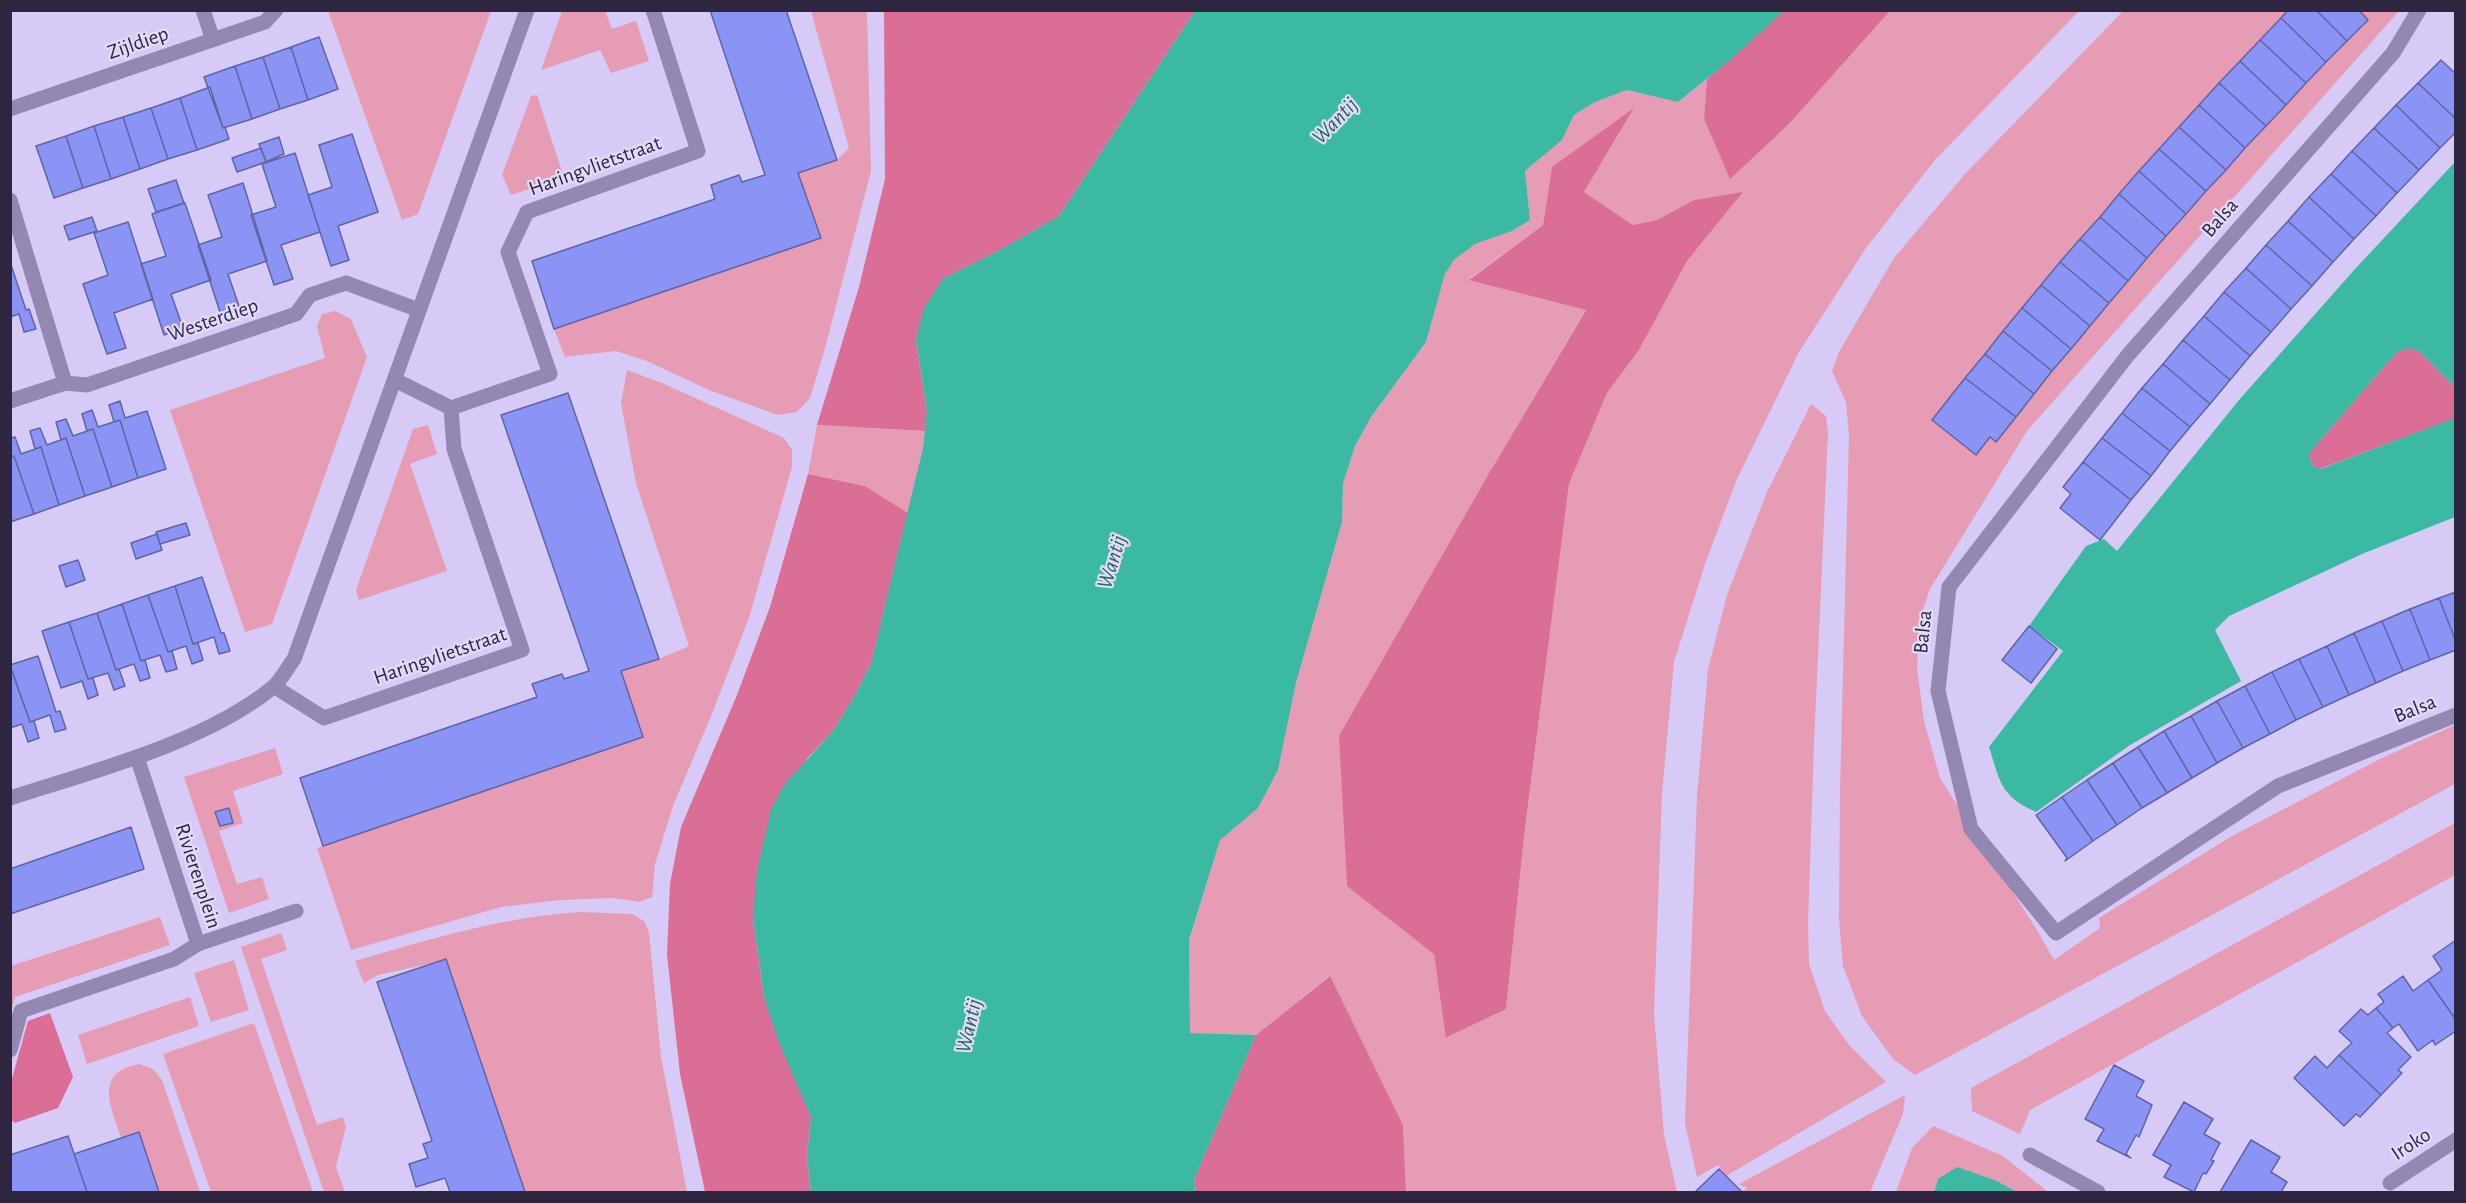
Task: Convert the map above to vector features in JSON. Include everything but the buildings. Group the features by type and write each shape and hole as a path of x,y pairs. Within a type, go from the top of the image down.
{"street":[{"path":"203,10 213,40"},
{"name":"Zijldiep","path":"10,109 265,22 276,10"},
{"path":"10,798 137,757 228,718 274,687 294,659 526,10"},
{"name":"Haringvlietstraat","path":"274,687 324,718 522,650 454,449 451,408 550,374 508,252 527,212 698,151 653,10"},
{"name":"Balsa","path":"2419,10 2393,53 2128,355 1949,587 1938,691 1971,829 2056,933 2278,786 2456,715"},
{"path":"10,200 65,383"},
{"name":"Westerdiep","path":"10,401 65,383 87,385 296,314 310,296 346,283 419,310"},
{"path":"395,380 451,408"},
{"name":"Rivierenplein","path":"137,757 198,944 296,911"},
{"path":"10,1050 21,1011 174,958 198,944"},
{"name":"Iroko","path":"2390,1183 2456,1140"},
{"path":"2030,1155 2098,1192"}],"shaded area":[{"path":"328,11 491,11 418,214 402,220"},
{"path":"562,11 605,11 612,29 636,21 649,61 611,73 600,50 541,70"},
{"path":"811,11 867,11 871,171 810,398 797,412 778,415 709,390 647,361 616,351 565,357 554,329 820,238 798,173 837,160 849,148"},
{"path":"884,11 1195,11 1059,216 943,279 916,341 927,411 925,431 817,425 859,287 885,179"},
{"path":"1784,11 1890,11 1789,124 1730,179 1704,119 1707,79"},
{"path":"1890,11 2079,11 1935,160 1866,248 1799,352 1737,479 1706,561 1674,662 1662,793 1654,1014 1664,1135 1677,1192 1406,1192 1403,1125 1329,976 1256,1035 1190,1033 1189,941 1220,840 1258,807 1278,770 1296,683 1342,522 1343,484 1355,446 1371,417 1426,342 1445,274 1454,260 1475,244 1512,231 1530,220 1525,171 1562,140 1574,115 1595,102 1627,90 1678,102 1707,79 1704,119 1730,178 1789,124","holes":["1633,110 1584,192 1633,225 1657,220 1694,200 1742,193 1687,261 1639,350 1607,393 1569,484 1525,828 1506,1009 1447,1038 1434,954 1491,470 1586,309 1469,279 1543,225 1552,167"]},
{"path":"2123,11 2399,11 2027,431 1930,589 1920,618 1917,668 1924,721 1940,778 2054,960 2100,928 2099,918 2232,836 2382,758 2455,725 2455,784 1915,1075 1893,1059 1862,1016 1843,966 1839,919 1840,793 1849,435 1846,402 1832,371 1839,352 1894,258 1965,174"},
{"path":"537,95 564,178 511,195 502,175 531,96"},
{"path":"1634,108 1584,192 1633,225 1657,220 1694,200 1743,192 1687,261 1639,350 1607,393 1569,484 1525,828 1506,1009 1446,1038 1434,954 1347,886 1339,736 1491,470 1586,310 1469,280 1543,225 1552,167"},
{"path":"335,311 351,319 367,357 272,624 245,632 170,410 325,358 317,326 322,314"},
{"path":"2407,347 2421,353 2455,387 2456,418 2320,469 2313,467 2310,452 2396,353"},
{"path":"627,370 662,383 784,438 792,450 792,467 749,618 673,806 655,864 652,897 640,902 613,898 560,900 501,907 351,950 317,848 643,737 621,671 659,659 689,646 636,483 621,403"},
{"path":"1811,404 1826,416 1828,433 1814,744 1808,923 1809,964 1825,1011 1849,1045 1886,1082 1726,1176 1718,1165 1697,1177 1685,1123 1697,796 1708,669 1727,595 1767,492"},
{"path":"428,425 437,454 410,464 447,571 359,600 356,590 413,429"},
{"path":"817,425 925,431 908,513 865,486 808,474"},
{"path":"808,474 865,486 908,513 871,664 833,731 806,760 753,917 764,997 811,1117 807,1157 811,1192 705,1192 680,1074 667,954 670,884 681,827 737,695 770,607"},
{"path":"275,748 283,774 233,791 243,823 219,831 237,884 262,877 269,899 229,913 184,777"},
{"path":"2455,823 2455,875 2030,1110 2020,1134 1972,1111 1971,1088"},
{"path":"580,912 632,914 644,921 649,932 661,1057 687,1192 525,1192 446,960 378,975 364,983 355,961 494,924"},
{"path":"160,917 170,945 15,997 11,1012 11,966"},
{"path":"281,933 287,950 261,959 317,1125 343,1117 346,1127 336,1167 345,1192 324,1192 241,947"},
{"path":"234,960 249,1010 211,1022 194,973"},
{"path":"1330,976 1403,1125 1406,1192 1196,1192 1194,1180 1256,1035"},
{"path":"190,997 199,1026 87,1064 78,1035"},
{"path":"50,1013 73,1077 58,1108 15,1123 11,1120 11,1082 28,1021"},
{"path":"254,1023 313,1192 211,1192 163,1054"},
{"path":"139,1064 153,1069 162,1080 200,1192 159,1192 139,1133 121,1137 110,1103 110,1083 115,1075 125,1068"},
{"path":"1905,1095 1903,1114 1870,1192 1742,1192 1747,1188 1739,1184"},
{"path":"1933,1126 2003,1156 2048,1192 2017,1192 1997,1181 1938,1179 1934,1192 1896,1192 1912,1148"}],"water":[{"name":"Wantij","path":"1195,11 1784,11 1730,60 1678,102 1627,90 1595,102 1574,115 1562,140 1525,171 1530,220 1512,231 1475,244 1454,260 1445,274 1426,342 1371,417 1355,446 1343,484 1342,522 1296,683 1278,770 1258,808 1220,840 1189,940 1190,1033 1256,1035 1194,1180 1196,1192 811,1192 807,1157 811,1117 778,1040 764,997 753,917 757,871 771,810 784,785 833,731 871,664 923,448 927,411 916,340 924,308 943,279 1059,216"},
{"path":"2455,162 2455,387 2421,353 2408,348 2396,353 2310,452 2310,458 2313,467 2321,469 2455,418 2455,517 2362,554 2229,616 2215,630 2241,681 2130,745 2036,812 2015,800 1999,778 1989,747 2063,651 2029,626 2086,546 2104,539 2117,551 2239,400 2356,268"},
{"path":"1957,1167 1997,1181 2017,1192 1934,1192 1938,1179"}]}
